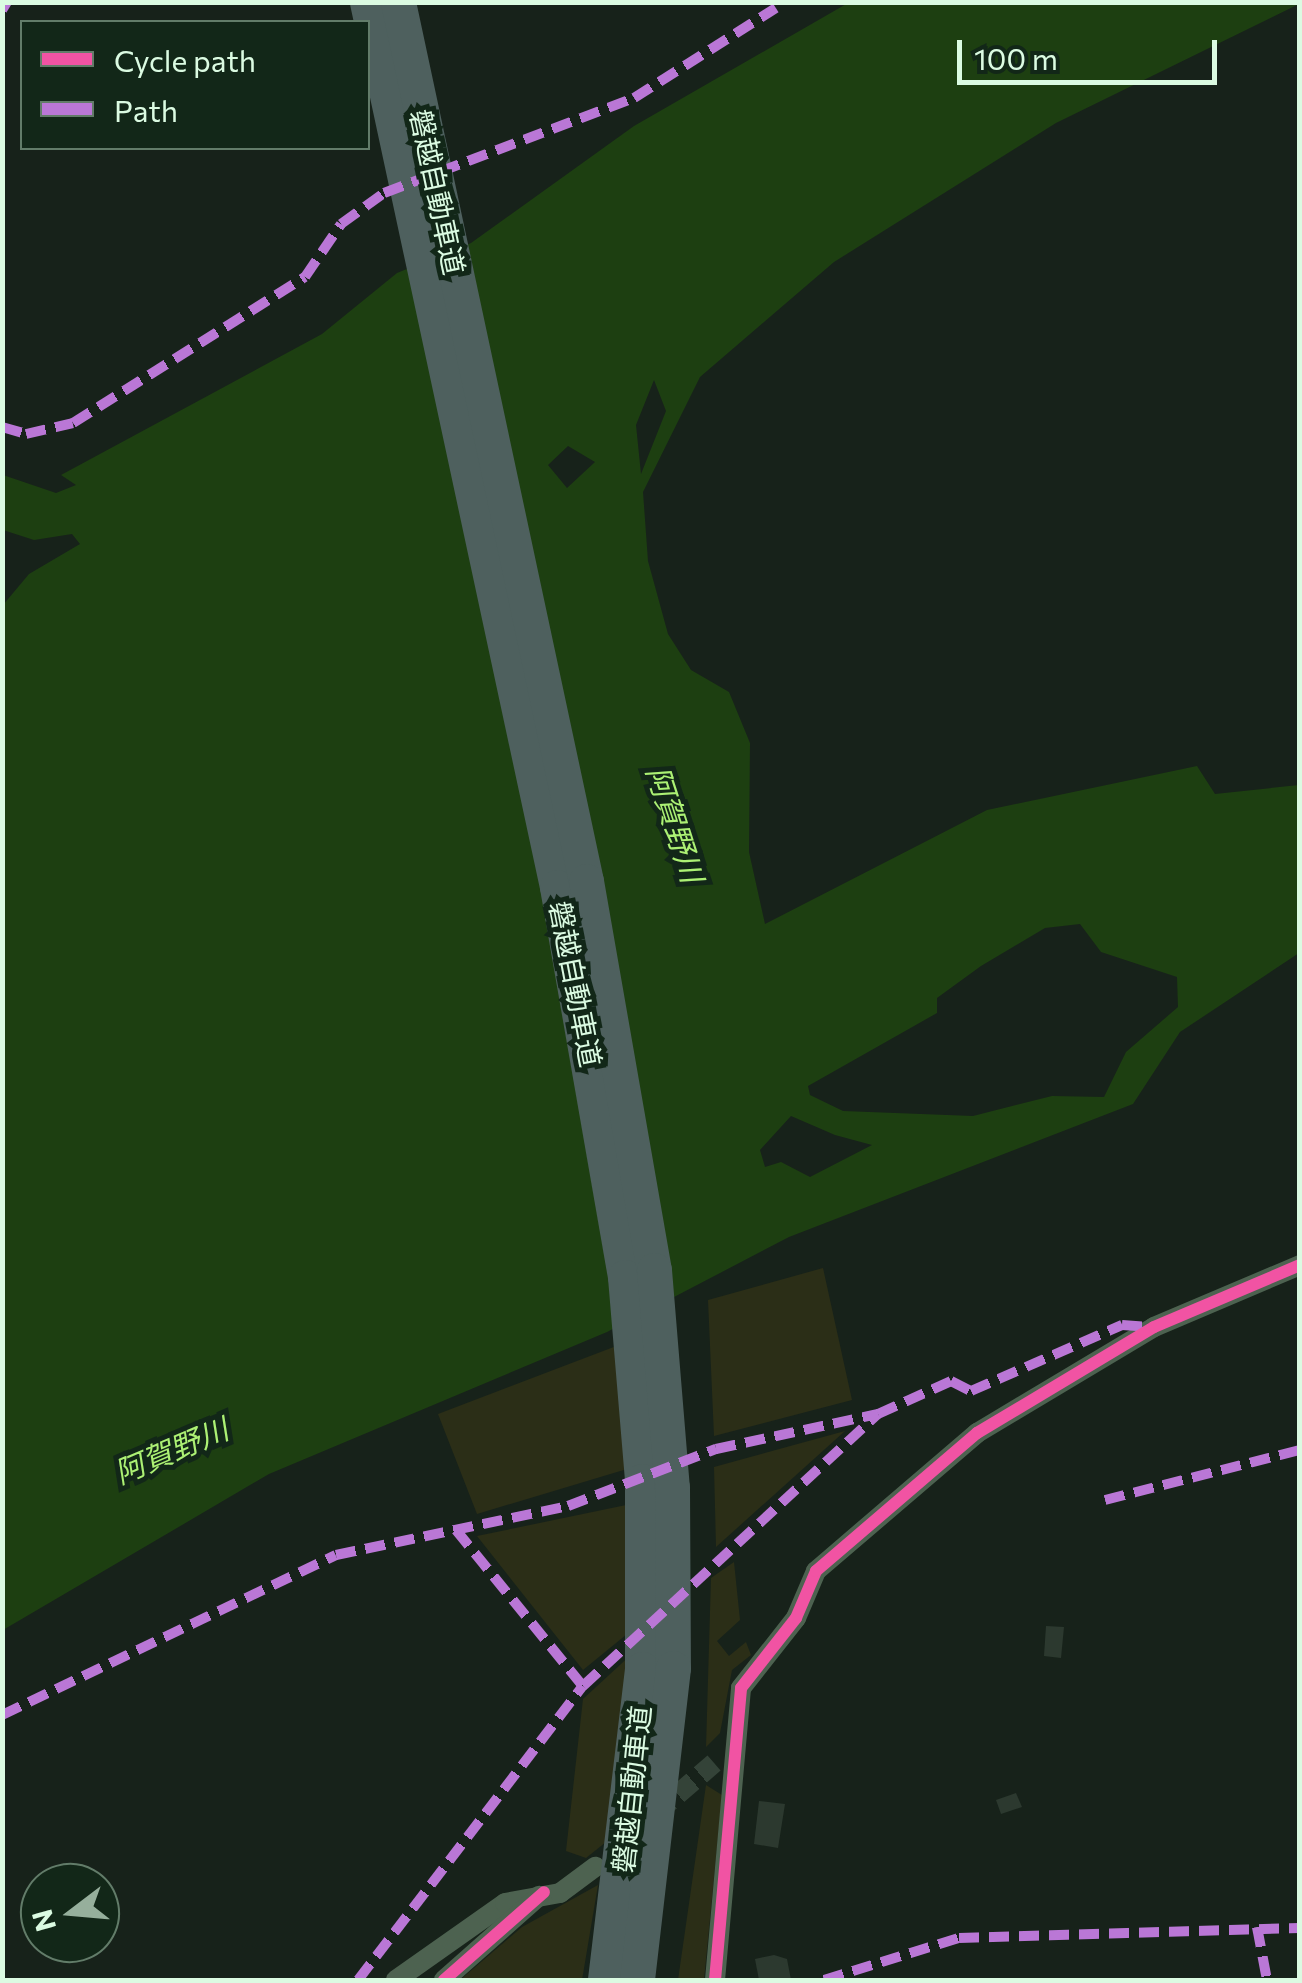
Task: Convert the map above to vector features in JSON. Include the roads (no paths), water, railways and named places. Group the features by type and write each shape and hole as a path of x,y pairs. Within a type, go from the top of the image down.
{"highway":[{"name":"磐越自動車道","path":"367,2 605,1142 636,1380 658,1669 605,1980"},
{"name":"磐越自動車道","path":"398,2 636,1140 666,1383 658,1669 637,1980"},
{"path":"652,1980 679,1767 658,1669"}],"street":[{"path":"715,1980 731,1740 741,1688 796,1618 816,1571 977,1432 1082,1367 1300,1264"},
{"path":"714,1764 731,1740"},
{"path":"396,1980 505,1904 544,1892 560,1893 595,1867"},
{"path":"444,1980 544,1892"}],"water":[{"name":"阿賀野川","path":"848,3 1299,4 1056,123 834,262 700,377 643,492 648,561 668,634 691,670 729,692 750,743 749,852 765,924 987,810 1197,766 1215,794 1299,785 1299,953 1180,1032 1133,1104 789,1237 607,1332 269,1474 3,1630 3,605 29,574 80,544 72,534 34,540 3,530 3,475 56,493 76,485 61,475 322,334 397,273 471,243 634,126","holes":["654,380 666,411 641,474 636,425","568,446 595,462 567,488 548,465","1080,924 1101,952 1177,977 1178,1007 1126,1052 1104,1097 1052,1096 973,1116 843,1111 810,1095 808,1086 937,1013 937,998 1045,928","791,1116 835,1135 872,1145 810,1177 781,1162 765,1167 760,1150"]}],"tunnel":[{"path":"655,1814 714,1763"}]}
